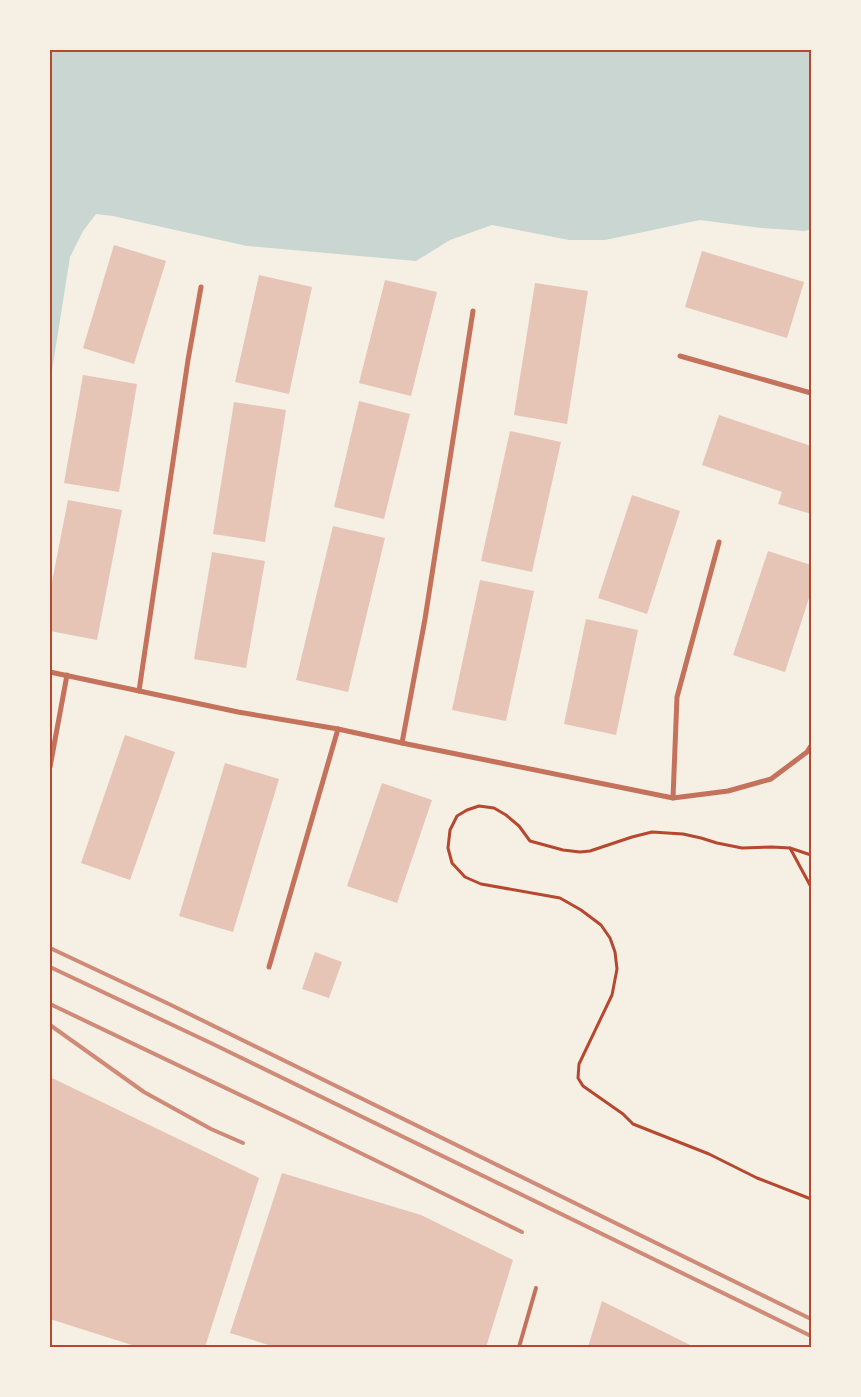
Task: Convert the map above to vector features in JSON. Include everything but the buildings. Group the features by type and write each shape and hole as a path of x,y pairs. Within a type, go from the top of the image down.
{"street":[{"path":"139,691 186,369 201,287"},
{"path":"402,743 425,619 473,310"},
{"path":"680,356 811,393"},
{"path":"673,798 677,697 719,542"},
{"path":"50,672 238,712 338,728 402,743 673,798 728,791 770,779 807,752 811,746"},
{"path":"50,767 67,675"},
{"path":"269,967 338,728"}],"lane":[{"path":"519,1347 536,1288"}],"path":[{"path":"811,855 790,848 742,848 718,844 683,834 652,832 590,851 564,850 530,841 519,826 506,816 494,808 479,806 457,816 450,830 448,848 452,863 465,877 481,884 560,898 581,910 600,925 610,938 615,952 617,970 612,995 579,1064 578,1078 583,1086 623,1114 633,1124 709,1154 756,1178 811,1199"},
{"path":"790,848 811,887"}],"shaded area":[{"path":"50,50 811,50 811,229 805,231 761,228 700,220 605,240 569,240 492,225 450,240 416,261 247,246 113,216 96,214 83,231 70,257 50,383"}],"railway":[{"path":"50,948 169,1004 811,1319"},
{"path":"50,967 215,1045 811,1336"},
{"path":"50,1004 522,1232"},
{"path":"50,1025 144,1092 211,1129 243,1143"}]}
